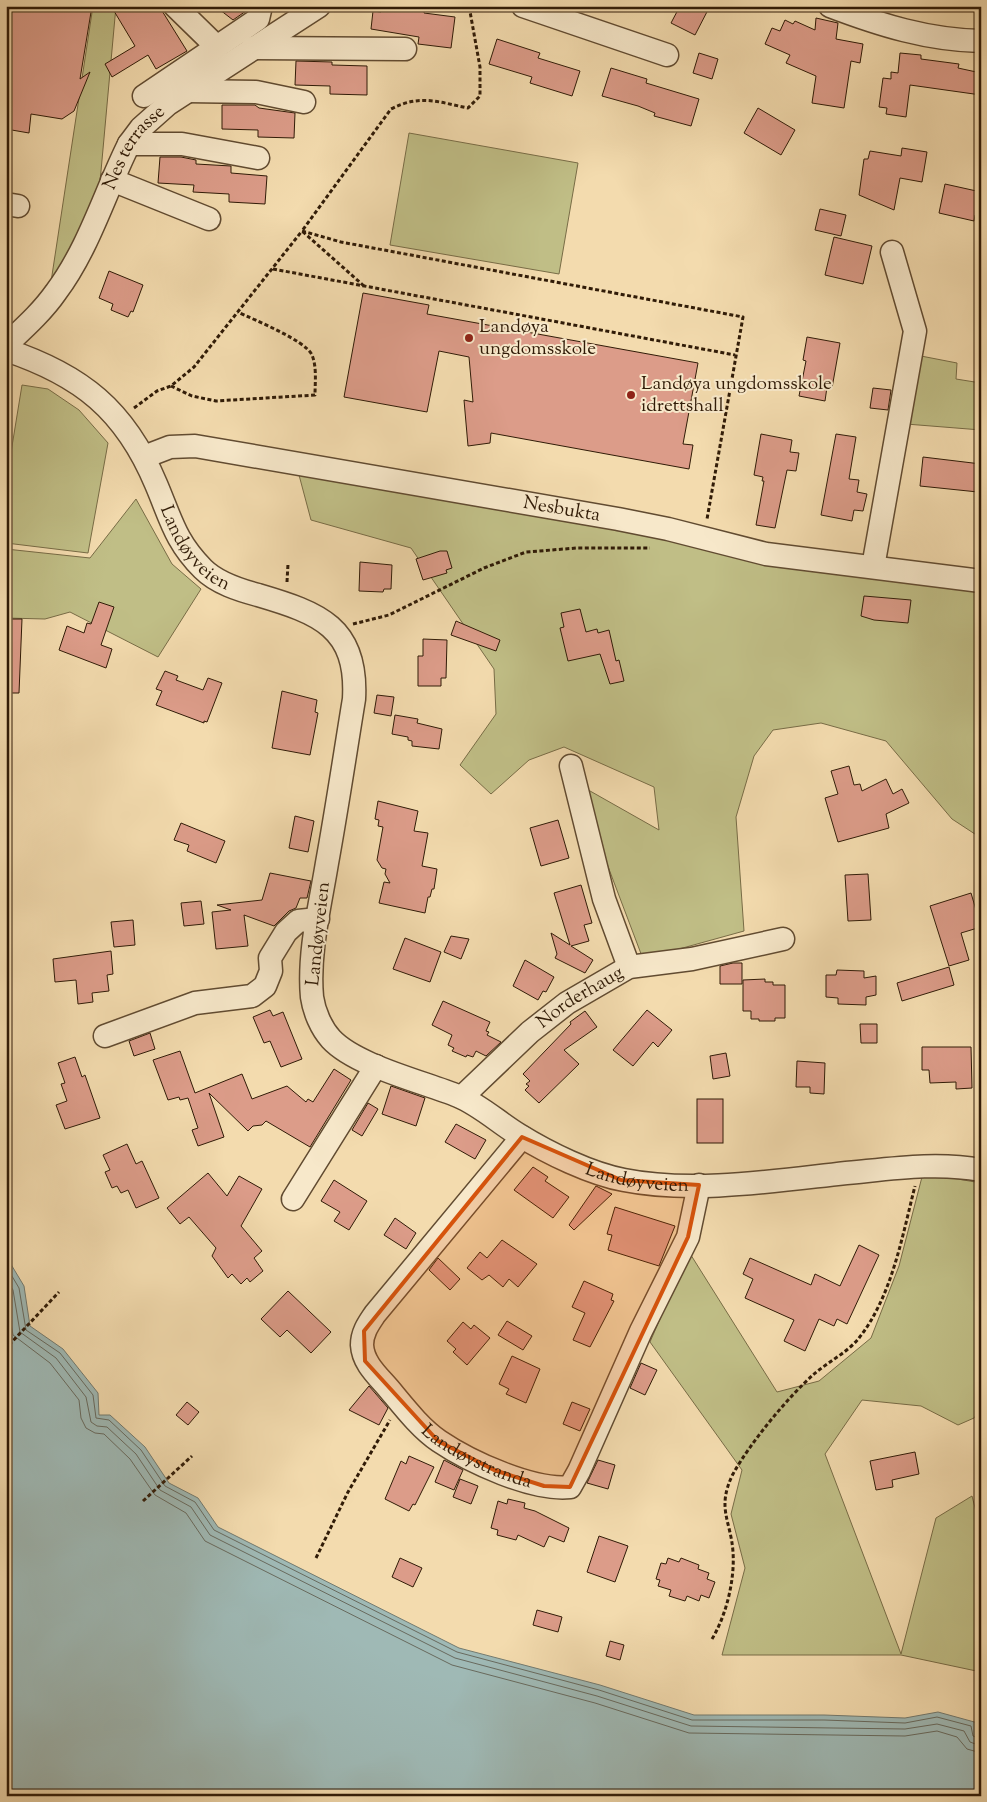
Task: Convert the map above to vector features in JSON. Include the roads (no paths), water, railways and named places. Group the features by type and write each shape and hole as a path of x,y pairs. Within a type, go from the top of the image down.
{"street":[{"path":"175,6 217,47"},
{"path":"144,96 258,19 261,6"},
{"name":"Nes terrasse","path":"6,345 38,316 58,291 77,259 129,144 140,128 187,91 319,6"},
{"path":"523,6 667,55"},
{"path":"830,6 872,22 921,36 981,41"},
{"path":"252,48 405,49"},
{"path":"187,91 256,92 304,102"},
{"path":"129,144 182,144 258,158"},
{"path":"112,180 210,219"},
{"path":"873,567 915,331 892,252"},
{"name":"Landøyveien","path":"6,350 39,361 71,377 94,394 119,420 144,456 177,537 205,571 241,590 285,603 311,614 334,629 351,657 354,684 312,967 312,998 319,1020 331,1039 345,1050 376,1066 462,1097 522,1137 565,1158 621,1180 648,1184 699,1185 920,1166 957,1166 981,1170"},
{"name":"Nesbukta","path":"144,456 170,447 195,446 668,529 766,554 981,581"},
{"path":"571,766 604,899 629,967"},
{"path":"105,1036 195,1003 252,996 266,986 271,970 270,958 286,932 298,921 318,919"},
{"name":"Norderhaug","path":"462,1097 530,1032 567,1003 629,967 692,959 783,939"},
{"path":"293,1199 376,1066"},
{"name":"Landøystranda","path":"522,1137 375,1314 364,1331 362,1344 365,1361 400,1402 438,1441 494,1470 544,1486 570,1487 688,1237 699,1185"}],"water":[{"path":"6,1256 24,1286 30,1326 63,1349 98,1393 99,1415 110,1415 145,1447 169,1483 198,1498 218,1527 459,1648 600,1685 694,1715 824,1715 905,1718 938,1712 978,1723 977,1733 981,1735 981,1796 6,1796"}],"place":[{"name":"Landøya ungdomsskole","path":"469,338"},
{"name":"Landøya ungdomsskole idrettshall","path":"631,395"}]}
